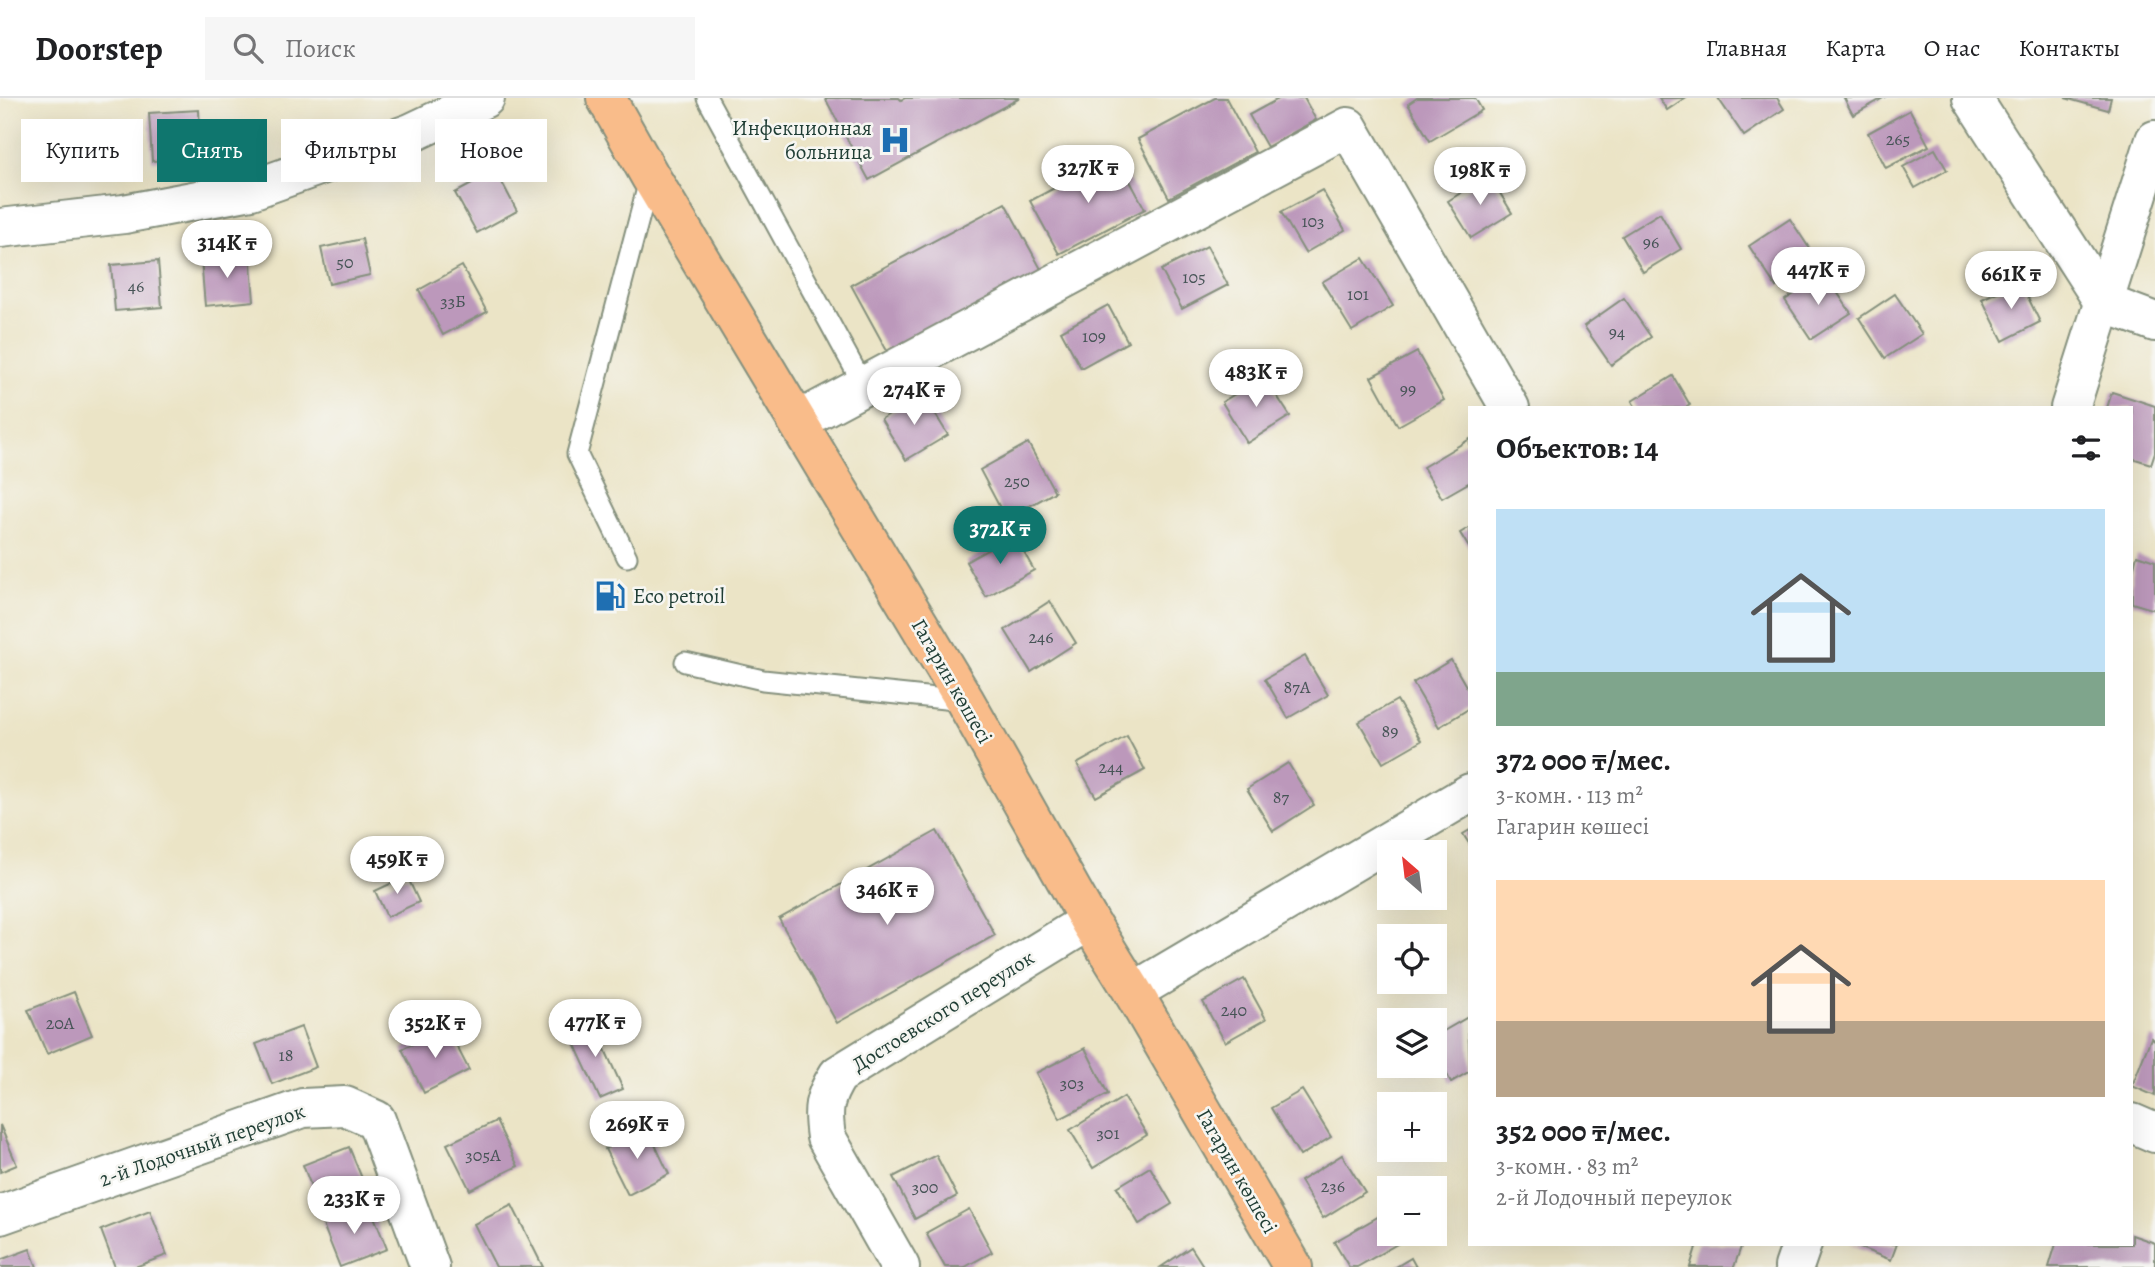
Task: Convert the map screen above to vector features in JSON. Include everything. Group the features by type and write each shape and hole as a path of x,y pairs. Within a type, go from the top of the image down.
{"highway":[{"name":"Гагарин көшесі","path":"606,98 965,701 1089,921 1293,1267"}],"street":[{"path":"0,228 124,214 251,190 411,134 485,98"},
{"path":"1972,98 2104,303 2155,322"},
{"path":"798,421 1348,127 1509,406"},
{"path":"2071,406 2155,140"},
{"path":"1133,992 1468,794"},
{"name":"Достоевского переулок","path":"900,1267 826,1137 822,1113 826,1093 838,1075 1089,921"},
{"name":"2-й Лодочный переулок","path":"0,1215 303,1108 345,1106 376,1120 430,1267"},
{"path":"2133,1123 2155,1133"},
{"path":"1794,1267 1801,1246"}],"lane":[{"path":"707,98 864,386"},
{"path":"626,557 577,454 650,176"},
{"path":"685,663 763,680 965,701"}],"building":[{"name":"Инфекционная больница","path":"825,98 901,100 1020,98 869,180"},
{"path":"1215,98 1226,98 1255,152 1169,198 1138,139"},
{"path":"1280,98 1304,98 1316,120 1267,147 1249,115"},
{"path":"1417,98 1475,98 1482,110 1430,141 1408,104"},
{"path":"1659,98 1685,98 1667,110"},
{"path":"1718,98 1777,98 1784,109 1744,136"},
{"path":"1844,98 1883,98 1853,115"},
{"path":"2065,98 2111,98 2108,110"},
{"path":"199,110 199,119 157,119 157,161 152,161 149,113"},
{"path":"1910,110 1929,146 1886,168 1868,133"},
{"path":"1935,149 1947,170 1915,188 1903,167"},
{"path":"1116,155 1145,209 1059,254 1030,201"},
{"path":"1489,175 1512,213 1471,238 1448,201"},
{"path":"476,182 502,182 517,211 477,233 455,193"},
{"path":"1322,190 1345,230 1305,253 1281,212"},
{"path":"1005,203 1047,280 893,362 851,285"},
{"path":"1660,213 1681,249 1643,272 1622,236"},
{"path":"1790,219 1817,260 1776,287 1749,246"},
{"path":"362,239 370,275 329,284 321,248"},
{"path":"1207,246 1228,285 1182,309 1161,270"},
{"path":"250,253 254,301 205,306 201,258"},
{"path":"1363,258 1393,306 1352,331 1322,282"},
{"path":"158,261 162,307 115,311 111,265"},
{"path":"462,266 487,312 443,335 419,290"},
{"path":"1825,274 1851,313 1811,339 1785,300"},
{"path":"2020,281 2040,322 2003,341 1982,299"},
{"path":"1895,294 1922,334 1885,358 1859,318"},
{"path":"1624,298 1651,337 1611,365 1584,326"},
{"path":"1108,305 1128,342 1081,368 1061,331"},
{"path":"1417,352 1444,400 1398,426 1371,377"},
{"path":"1264,376 1290,416 1247,443 1222,402"},
{"path":"1673,376 1690,405 1635,406 1632,401"},
{"path":"2112,392 2155,406 2155,452 2151,464 2133,458 2133,406 2108,406"},
{"path":"923,394 948,435 906,460 881,419"},
{"path":"1468,440 1468,483 1442,498 1423,467"},
{"path":"1028,443 1055,492 1006,519 980,470"},
{"path":"1468,528 1468,546 1460,533"},
{"path":"1014,535 1034,570 986,597 966,562"},
{"path":"2137,555 2155,561 2155,610 2133,603 2133,571"},
{"path":"1050,601 1076,643 1031,672 1005,630"},
{"path":"1305,656 1328,695 1288,718 1265,679"},
{"path":"1451,660 1468,690 1468,709 1439,727 1413,683"},
{"path":"1397,700 1421,741 1383,763 1359,722"},
{"path":"1127,736 1145,770 1096,797 1077,764"},
{"path":"1288,763 1314,805 1273,831 1247,789"},
{"path":"937,831 995,935 837,1023 779,919"},
{"path":"407,876 419,902 387,917 375,891"},
{"path":"1244,979 1266,1019 1225,1042 1203,1002"},
{"path":"74,992 92,1035 47,1054 28,1010"},
{"path":"1468,1017 1468,1072 1451,1082 1447,1075 1447,1029"},
{"path":"591,1019 623,1089 600,1099 568,1030"},
{"path":"301,1027 316,1067 272,1084 256,1044"},
{"path":"447,1027 469,1070 424,1093 402,1049"},
{"path":"2151,1038 2155,1040 2155,1096 2133,1086"},
{"path":"1085,1048 1108,1094 1060,1119 1036,1073"},
{"path":"1302,1090 1331,1137 1300,1156 1271,1108"},
{"path":"1124,1097 1147,1135 1093,1168 1070,1130"},
{"path":"496,1121 518,1166 470,1190 447,1144"},
{"path":"0,1125 17,1165 0,1172"},
{"path":"647,1128 669,1174 628,1195 605,1149"},
{"path":"349,1147 366,1188 319,1207 303,1165"},
{"path":"936,1155 957,1196 915,1219 893,1177"},
{"path":"1342,1155 1365,1192 1323,1218 1300,1181"},
{"path":"1150,1167 1172,1204 1139,1224 1117,1187"},
{"path":"369,1204 387,1249 340,1267 322,1222"},
{"path":"512,1205 543,1267 496,1267 474,1224"},
{"path":"969,1209 992,1252 965,1267 945,1267 926,1233"},
{"path":"150,1211 167,1255 135,1267 115,1267 101,1230"},
{"path":"1377,1217 1377,1246 1394,1246 1357,1267 1349,1267 1334,1242"},
{"path":"2133,1235 2155,1243 2155,1267 2049,1267 2055,1246 2133,1246"},
{"path":"1696,1246 1741,1246 1734,1267 1690,1267"},
{"path":"1855,1246 1896,1246 1891,1260"},
{"path":"1191,1247 1204,1267 1161,1267"},
{"path":"30,1249 37,1267 0,1267 0,1260"},
{"path":"1411,1258 1416,1267 1396,1267"}],"place":[{"name":"Инфекционная больница","path":"895,140"},
{"name":"Eco petroil","path":"610,596"}]}
